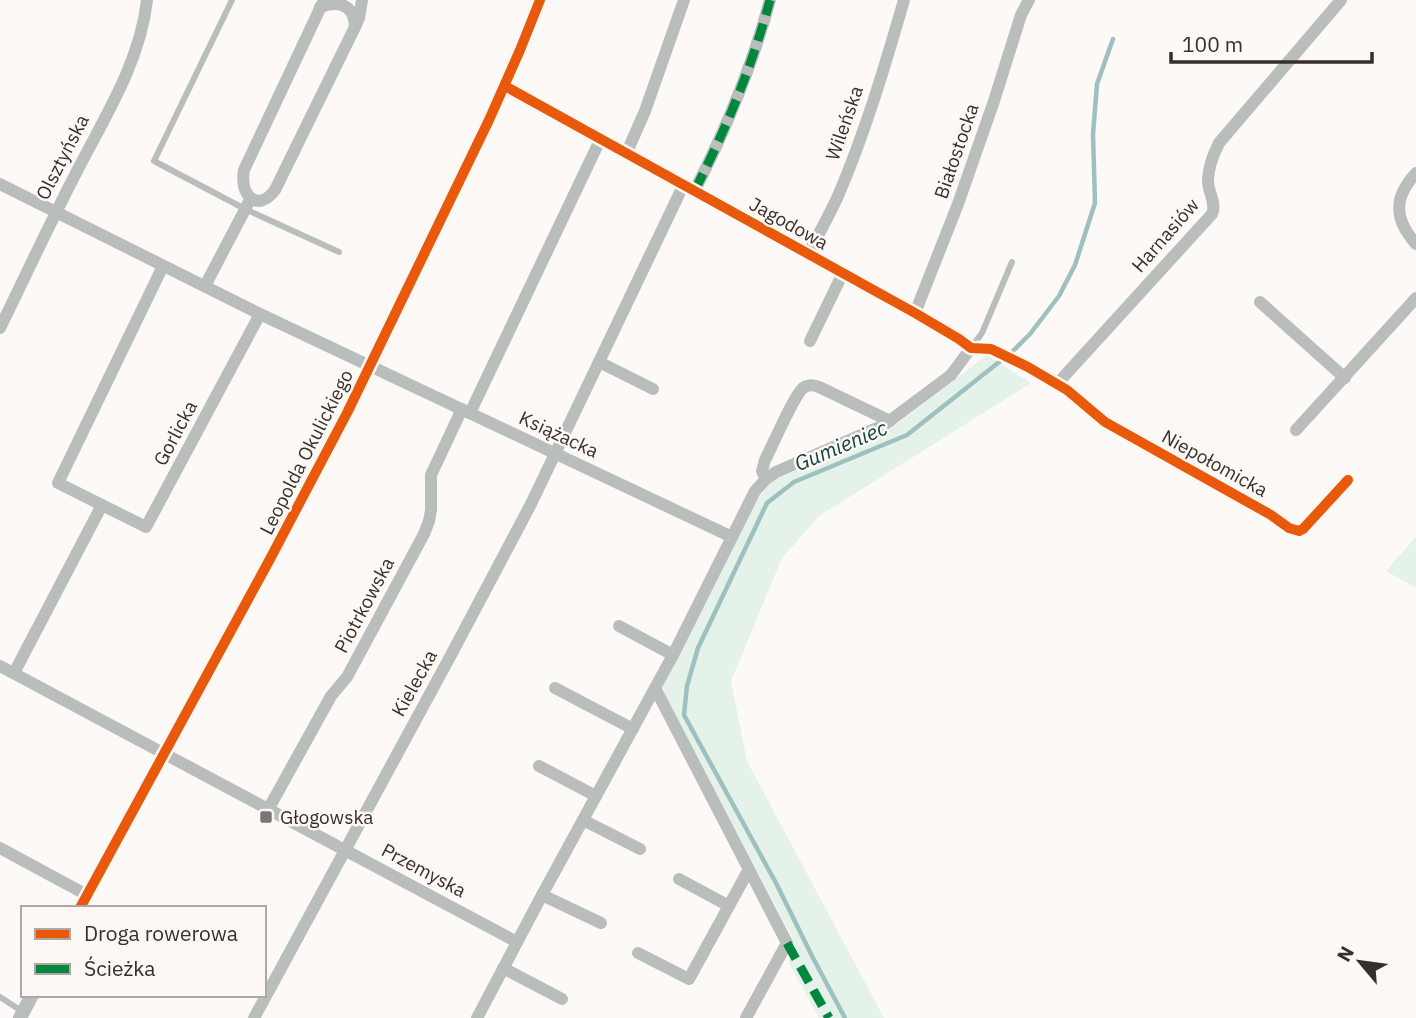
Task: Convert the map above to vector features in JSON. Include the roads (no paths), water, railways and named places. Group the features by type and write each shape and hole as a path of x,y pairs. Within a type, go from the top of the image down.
{"street":[{"name":"Olsztyńska","path":"0,328 132,62 141,34 147,0"},
{"path":"205,286 248,204 264,199 275,190 355,27 362,0"},
{"name":"Leopolda Okulickiego","path":"83,901 323,461 505,86 540,0"},
{"path":"626,152 645,111 684,0"},
{"path":"690,187 735,106 770,0"},
{"name":"Wileńska","path":"808,254 830,213 853,159 904,0"},
{"name":"Białostocka","path":"915,313 958,204 1021,15 1029,0"},
{"name":"Harnasiów","path":"1057,384 1212,214 1215,205 1209,191 1208,177 1219,143 1341,0"},
{"path":"248,204 242,179 244,170 322,4 342,4 353,13 355,27"},
{"name":"Jagodowa","path":"505,86 915,313 971,348 987,348 1057,384"},
{"name":"Piotrkowska","path":"269,808 331,696 347,677 425,534 431,510 431,475 434,465 466,411 601,138"},
{"path":"1416,173 1399,200 1399,218 1416,244"},
{"path":"0,184 260,314 371,366"},
{"name":"Kielecka","path":"266,996 451,655 690,187"},
{"name":"Gorlicka","path":"163,266 58,483 146,527 260,314"},
{"path":"810,341 843,273"},
{"path":"1296,430 1416,298"},
{"path":"1260,302 1345,378"},
{"path":"477,1018 673,655 755,491 766,478 784,468 884,425 951,375 971,348"},
{"path":"599,362 653,389"},
{"name":"Książacka","path":"371,366 732,537"},
{"name":"Niepołomicka","path":"1057,384 1068,390 1105,422 1294,530 1303,529 1348,480"},
{"path":"766,478 762,471 765,460 797,396 805,387 819,387 890,421"},
{"path":"14,673 102,505"},
{"path":"619,626 673,655"},
{"path":"0,666 164,753"},
{"path":"555,688 633,729"},
{"path":"655,688 786,943 746,1018"},
{"name":"Przemyska","path":"164,753 517,942"},
{"path":"539,766 596,796"},
{"path":"583,820 640,849"},
{"path":"0,848 83,901"},
{"path":"638,953 689,979 748,870"},
{"path":"679,879 729,906"},
{"path":"542,895 601,923"},
{"path":"503,968 562,999"},
{"path":"22,1015 31,997"},
{"name":"Kielecka","path":"254,1018 265,997"}],"lane":[{"path":"233,0 154,161 248,204 340,251"},
{"path":"971,348 982,333 1012,261"},
{"path":"0,997 22,1015"}],"waterway":[{"name":"Gumieniec","path":"845,1018 776,883 684,715 687,686 698,648 767,503 794,482 907,435 1013,351 1030,334 1059,296 1075,265 1095,203 1093,134 1097,84 1113,39"}],"place":[{"name":"Głogowska","path":"266,817"}]}
